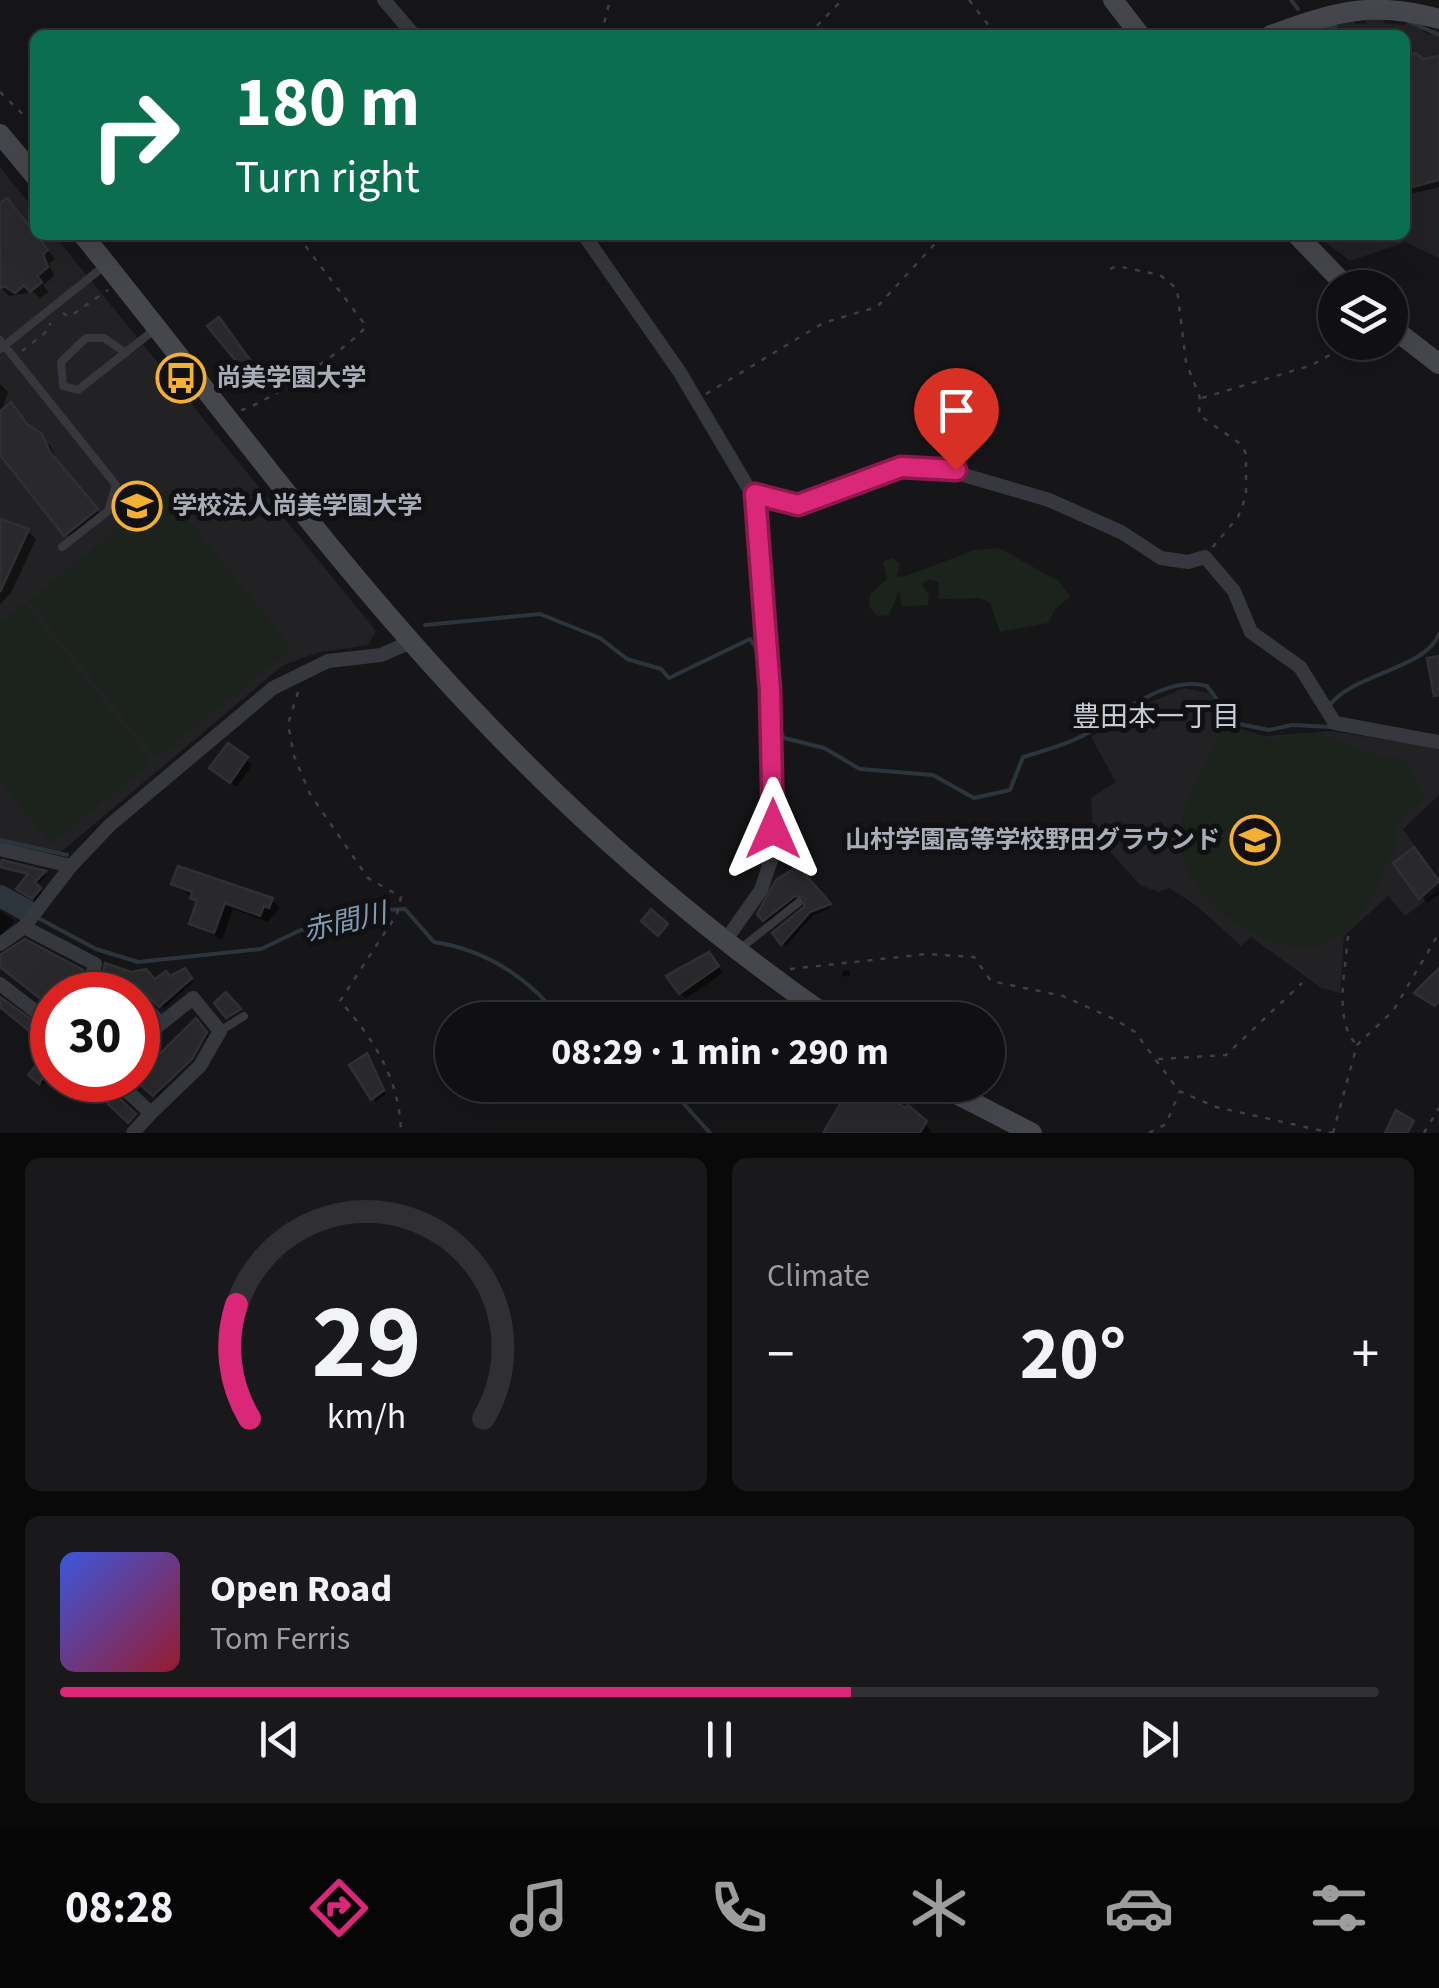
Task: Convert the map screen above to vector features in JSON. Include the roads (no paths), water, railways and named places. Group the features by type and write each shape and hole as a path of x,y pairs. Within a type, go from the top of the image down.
{"street":[{"path":"384,0 410,30"},
{"path":"1112,0 1136,30"},
{"path":"1286,30 1370,3 1404,6 1439,19"},
{"path":"0,134 30,170"},
{"path":"87,240 413,641 526,762 731,946 807,1002"},
{"path":"588,240 604,258 755,494 770,691 772,854 770,873 731,946"},
{"path":"1302,240 1331,270"},
{"path":"1408,340 1439,364"},
{"path":"755,494 798,505 901,467 944,468 1049,500 1121,532 1161,558 1188,562 1205,557 1234,591 1250,632 1300,667 1335,724 1439,742"},
{"path":"0,944 24,928 71,866 110,825 272,688 308,669 345,658 381,655 413,641"},
{"path":"0,849 71,866"},
{"path":"24,928 95,964 93,972"},
{"path":"0,984 30,1007"},
{"path":"134,1133 200,1066 220,1031 193,998 162,1022"},
{"path":"138,1102 150,1113"},
{"path":"972,1102 1032,1133"}],"lane":[{"path":"62,547 108,511 116,484 2,345 106,264"},
{"path":"49,402 67,389 78,390 158,328"},
{"path":"67,389 60,376 61,362 86,338 104,338 126,352"},
{"path":"731,946 799,902"},
{"path":"220,1031 244,1016"}],"waterway":[{"path":"1291,0 1298,9"},
{"path":"1410,22 1439,35"},
{"path":"1315,30 1336,26"},
{"path":"425,625 540,614 600,638 627,659 661,669 669,678 750,639 759,653"},
{"path":"1330,705 1354,686 1420,656 1439,634"},
{"path":"777,727 784,738 824,748 860,769 933,775 974,798 1010,790 1023,757 1077,739 1143,699 1175,686 1207,686 1234,723 1269,730 1292,725 1332,727"},
{"path":"0,840 67,855"},
{"name":"赤間川","path":"0,896 29,912"},
{"name":"赤間川","path":"40,919 96,949 138,962 261,949 301,930 354,924 382,910 405,909 434,942 489,959 521,979 546,1002"},
{"name":"赤間川","path":"682,1102 710,1133"}],"place":[{"name":"尚美学園大学","path":"181,378"},
{"name":"学校法人尚美学園大学","path":"137,506"},
{"name":"山村学園高等学校野田グラウンド","path":"1255,840"}],"district":[{"name":"豊田本一丁目","path":"1156,717"}]}
